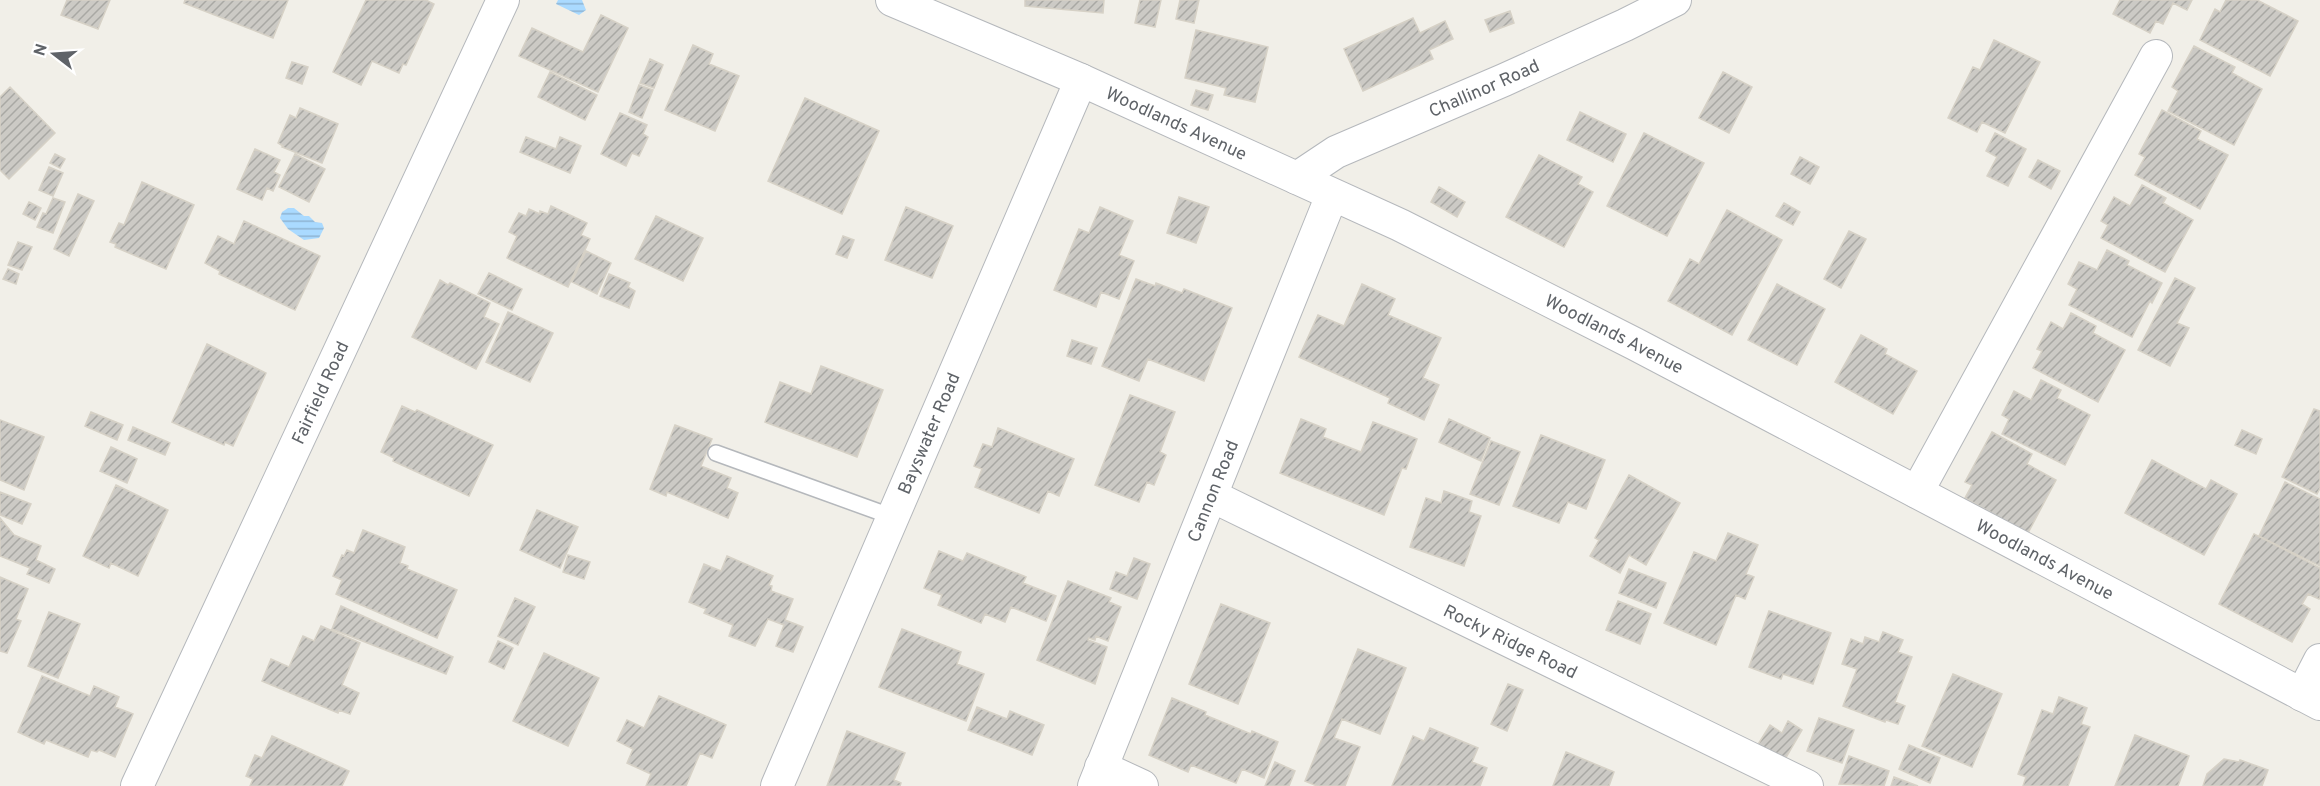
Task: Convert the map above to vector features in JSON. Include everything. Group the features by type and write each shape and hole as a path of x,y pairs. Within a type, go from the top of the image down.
{"street":[{"name":"Fairfield Road","path":"137,786 502,0"},
{"name":"Woodlands Avenue","path":"891,0 1081,80 1400,225 1635,344 2311,700"},
{"name":"Challinor Road","path":"1297,178 1336,152 1524,71 1675,0"},
{"path":"1917,492 2156,56"},
{"name":"Bayswater Road","path":"777,786 1081,80"},
{"name":"Cannon Road","path":"1097,777 1332,195"},
{"name":"Rocky Ridge Road","path":"1212,496 1807,786"},
{"path":"2311,700 2320,660"},
{"path":"1097,777 1142,786"}],"lane":[{"path":"716,453 893,517"}],"water":[{"path":"558,0 582,0 586,10 579,15 556,4"},
{"path":"288,208 294,208 315,222 322,223 324,228 319,238 304,240 288,229 280,218 282,212"}],"building":[{"path":"67,0 110,0 98,29 61,15"},
{"path":"185,0 288,0 273,38 184,3"},
{"path":"366,0 426,0 434,4 406,65 403,64 399,73 372,61 361,85 333,72"},
{"path":"1025,0 1104,0 1103,13 1025,6"},
{"path":"1140,0 1161,0 1155,27 1135,23"},
{"path":"1180,0 1199,0 1194,23 1176,19"},
{"path":"2120,0 2192,0 2187,10 2173,3 2163,24 2156,21 2150,33 2113,14"},
{"path":"2226,0 2257,0 2298,21 2270,76 2200,40 2215,9 2220,12"},
{"path":"1510,11 1514,23 1490,32 1485,20"},
{"path":"601,15 628,28 598,92 519,56 532,28 583,52"},
{"path":"1413,18 1420,33 1445,21 1453,39 1429,50 1433,59 1363,91 1344,49"},
{"path":"1196,30 1268,47 1255,102 1224,95 1226,88 1185,78"},
{"path":"1994,40 2040,62 2005,133 1982,122 1977,132 1948,118 1973,67 1980,70"},
{"path":"693,45 713,54 709,64 739,76 715,131 665,110"},
{"path":"2194,46 2235,67 2232,73 2262,89 2234,145 2168,111 2178,91 2172,87"},
{"path":"650,59 663,65 654,88 640,83"},
{"path":"292,62 308,67 302,84 286,78"},
{"path":"550,72 597,95 585,120 538,97"},
{"path":"1723,72 1752,87 1729,133 1699,118"},
{"path":"639,85 653,90 642,118 629,112"},
{"path":"10,87 55,133 9,179 0,170 0,97"},
{"path":"1196,90 1213,95 1208,110 1191,105"},
{"path":"805,98 879,131 842,214 768,181"},
{"path":"300,108 338,124 322,163 282,147 278,143 290,115 296,118"},
{"path":"2162,110 2201,131 2197,139 2228,155 2200,209 2135,175 2145,157 2139,154"},
{"path":"1580,112 1626,134 1613,162 1567,140"},
{"path":"620,113 647,125 643,134 648,137 639,156 632,153 626,166 601,154"},
{"path":"1644,133 1704,163 1667,236 1607,206"},
{"path":"1995,133 2026,149 2008,186 1987,176 1997,157 1986,151"},
{"path":"526,137 556,149 560,137 581,146 570,173 520,152"},
{"path":"255,149 280,160 274,172 280,175 273,191 267,188 262,200 237,189"},
{"path":"55,154 65,159 60,168 50,163"},
{"path":"295,154 325,169 309,202 279,187"},
{"path":"1539,155 1582,177 1578,184 1593,192 1564,247 1506,217"},
{"path":"1800,157 1819,167 1810,184 1791,174"},
{"path":"2038,160 2060,171 2051,189 2029,177"},
{"path":"49,167 63,173 53,196 39,190"},
{"path":"142,182 194,205 166,269 115,247 116,244 110,242 119,223 124,225"},
{"path":"2142,185 2166,198 2163,203 2193,220 2165,272 2101,238 2108,225 2101,221 2114,197 2130,206"},
{"path":"1439,187 1465,202 1457,217 1431,202"},
{"path":"78,194 94,201 69,256 54,249"},
{"path":"1179,197 1209,207 1196,243 1167,233"},
{"path":"53,198 65,202 53,233 37,227"},
{"path":"29,202 41,208 35,220 23,214"},
{"path":"1784,203 1800,212 1793,225 1776,216"},
{"path":"551,206 587,223 581,235 590,239 568,287 507,258 517,236 509,232 519,213 526,216 529,209 540,214 540,211 548,214"},
{"path":"906,207 953,226 932,278 885,260"},
{"path":"1100,207 1133,221 1119,255 1134,261 1119,299 1101,292 1096,307 1054,290 1079,229 1089,233"},
{"path":"1727,210 1782,240 1732,335 1668,301 1690,259 1699,264"},
{"path":"656,216 703,238 683,281 635,259"},
{"path":"244,221 320,256 295,310 219,274 220,271 205,263 218,236 234,244"},
{"path":"1849,231 1866,239 1841,288 1824,279"},
{"path":"843,236 854,240 847,258 836,254"},
{"path":"18,242 32,247 22,270 8,265"},
{"path":"2107,250 2129,261 2127,265 2162,283 2132,337 2069,305 2077,289 2068,284 2079,262 2097,270"},
{"path":"586,251 611,263 597,294 572,282"},
{"path":"8,269 19,274 16,284 3,279"},
{"path":"489,273 522,289 512,310 478,294"},
{"path":"609,274 630,283 628,287 635,291 629,308 600,296"},
{"path":"2175,278 2195,288 2177,323 2189,328 2170,366 2138,350"},
{"path":"1136,279 1155,286 1156,283 1182,293 1184,289 1232,308 1204,381 1148,359 1139,381 1102,366"},
{"path":"440,280 490,303 484,317 499,324 476,369 412,337"},
{"path":"1362,284 1395,299 1388,315 1441,338 1423,378 1439,385 1424,420 1388,403 1390,398 1299,357 1318,315 1344,326"},
{"path":"1777,284 1825,309 1797,365 1748,340"},
{"path":"508,312 553,333 530,382 486,362"},
{"path":"2071,313 2096,326 2093,333 2125,350 2098,402 2033,368 2042,351 2037,349 2051,322 2063,329"},
{"path":"1861,335 1887,349 1885,354 1917,371 1893,414 1835,382"},
{"path":"1072,340 1097,348 1091,364 1067,356"},
{"path":"207,344 266,373 233,446 225,442 224,445 172,422"},
{"path":"821,366 883,390 857,457 765,422 780,382 811,394"},
{"path":"2041,380 2061,390 2057,398 2090,415 2065,465 2002,434 2009,419 2002,415 2014,391 2031,400"},
{"path":"1130,395 1175,412 1160,452 1166,455 1154,485 1147,482 1139,502 1095,485"},
{"path":"402,406 415,412 417,410 493,445 469,496 393,461 394,458 381,452"},
{"path":"2314,409 2320,411 2320,488 2317,494 2282,477"},
{"path":"91,412 123,425 117,440 85,426"},
{"path":"1301,419 1326,429 1323,437 1361,452 1373,422 1417,439 1406,469 1402,468 1384,515 1280,473"},
{"path":"1449,419 1490,438 1481,461 1439,442"},
{"path":"0,420 44,437 24,490 0,480"},
{"path":"675,425 712,439 701,466 731,478 727,488 738,493 728,518 667,492 666,496 650,489"},
{"path":"133,427 170,443 165,455 128,440"},
{"path":"998,428 1074,459 1059,496 1048,491 1039,513 975,487 982,469 974,466 983,444 992,447"},
{"path":"2242,430 2262,439 2256,454 2235,445"},
{"path":"1992,432 2032,454 2027,464 2056,480 2028,533 1965,498 1972,485 1965,482"},
{"path":"1541,435 1605,460 1586,509 1568,502 1559,523 1513,506"},
{"path":"1491,441 1520,452 1499,505 1470,494"},
{"path":"111,447 137,459 127,483 100,471"},
{"path":"2152,460 2206,489 2211,480 2237,494 2204,555 2125,513"},
{"path":"1629,475 1680,503 1646,565 1629,555 1620,573 1590,556 1599,540 1595,538"},
{"path":"2285,482 2320,499 2320,566 2259,536"},
{"path":"116,485 168,510 138,576 111,563 109,568 83,556"},
{"path":"1444,491 1472,501 1469,512 1481,516 1464,566 1410,547 1426,498 1441,503"},
{"path":"0,492 31,504 22,524 0,515"},
{"path":"537,510 578,527 560,568 520,550"},
{"path":"0,518 14,535 41,546 36,560 55,569 49,583 27,574 30,568 0,556"},
{"path":"363,530 405,547 400,563 408,566 407,569 457,590 437,638 336,594 342,580 333,576 342,555 344,556 347,550 354,553"},
{"path":"1728,533 1758,545 1746,574 1754,577 1745,599 1736,595 1716,645 1664,623 1694,552 1716,561"},
{"path":"2254,534 2320,568 2320,597 2319,599 2308,594 2302,604 2310,609 2292,642 2219,604"},
{"path":"939,551 963,561 967,553 1026,577 1023,583 1056,596 1046,621 1011,607 1005,622 985,614 981,623 938,605 942,595 924,588"},
{"path":"568,555 590,562 584,579 563,572"},
{"path":"727,556 773,576 769,585 772,586 771,591 793,599 785,620 803,627 793,652 776,646 784,625 768,619 755,646 729,636 733,625 704,613 706,609 689,602 704,564 721,571"},
{"path":"1134,558 1150,564 1137,599 1110,589 1116,572 1127,576"},
{"path":"1629,569 1666,583 1656,608 1619,593"},
{"path":"0,577 28,589 16,619 21,621 7,653 0,651"},
{"path":"1068,581 1111,598 1109,602 1121,607 1108,641 1096,636 1095,640 1089,638 1088,640 1107,647 1095,684 1037,660"},
{"path":"515,598 535,607 518,645 498,636"},
{"path":"1618,601 1651,614 1640,644 1606,630"},
{"path":"1221,604 1270,623 1238,704 1189,684"},
{"path":"341,606 453,657 446,674 332,629"},
{"path":"1769,611 1831,633 1813,684 1783,674 1781,679 1749,667"},
{"path":"49,612 80,624 58,678 28,666"},
{"path":"321,626 360,643 342,685 359,693 350,714 339,710 338,713 262,681 271,659 289,667 303,636 314,641"},
{"path":"902,629 961,652 957,664 984,674 966,721 879,687"},
{"path":"1883,632 1903,640 1898,652 1912,657 1895,702 1905,706 1898,724 1886,720 1885,722 1843,706 1857,669 1842,664 1851,639 1863,644 1865,637 1879,642"},
{"path":"498,641 513,648 504,669 489,662"},
{"path":"1358,649 1406,668 1380,734 1342,719 1334,738 1360,747 1345,786 1317,786 1305,781"},
{"path":"544,653 599,678 568,746 513,721"},
{"path":"1953,674 2002,694 1972,767 1922,746"},
{"path":"42,676 90,696 94,686 119,697 115,707 133,714 115,757 99,750 97,752 91,750 88,757 46,740 44,744 18,732"},
{"path":"1508,684 1523,690 1507,731 1491,724"},
{"path":"659,696 726,725 712,758 700,753 686,786 646,786 651,774 627,763 633,749 617,741 627,720 644,728"},
{"path":"2059,697 2087,708 2081,724 2090,727 2068,786 2023,786 2026,777 2018,774 2042,710 2053,714"},
{"path":"1172,698 1206,712 1205,715 1251,734 1252,731 1278,742 1264,778 1242,769 1236,783 1191,765 1188,772 1149,755"},
{"path":"977,707 1007,719 1010,711 1044,725 1032,755 968,730"},
{"path":"1819,718 1854,730 1842,763 1807,751"},
{"path":"1788,721 1802,730 1784,761 1757,746 1770,725 1782,733"},
{"path":"1430,728 1478,748 1472,762 1487,768 1480,786 1392,786 1413,736 1424,741"},
{"path":"847,731 905,753 894,780 901,783 900,786 827,786"},
{"path":"2135,735 2189,756 2178,786 2115,786"},
{"path":"272,736 349,771 342,786 250,786 253,779 246,776 255,755 262,758"},
{"path":"1909,745 1940,758 1930,783 1899,769"},
{"path":"1566,752 1614,772 1609,786 1553,786"},
{"path":"1849,756 1889,771 1884,786 1839,784"},
{"path":"2224,759 2239,762 2240,760 2268,770 2262,786 2203,786 2207,774"},
{"path":"1275,762 1295,771 1289,786 1265,786"},
{"path":"1894,777 1918,786 1891,786"}]}
